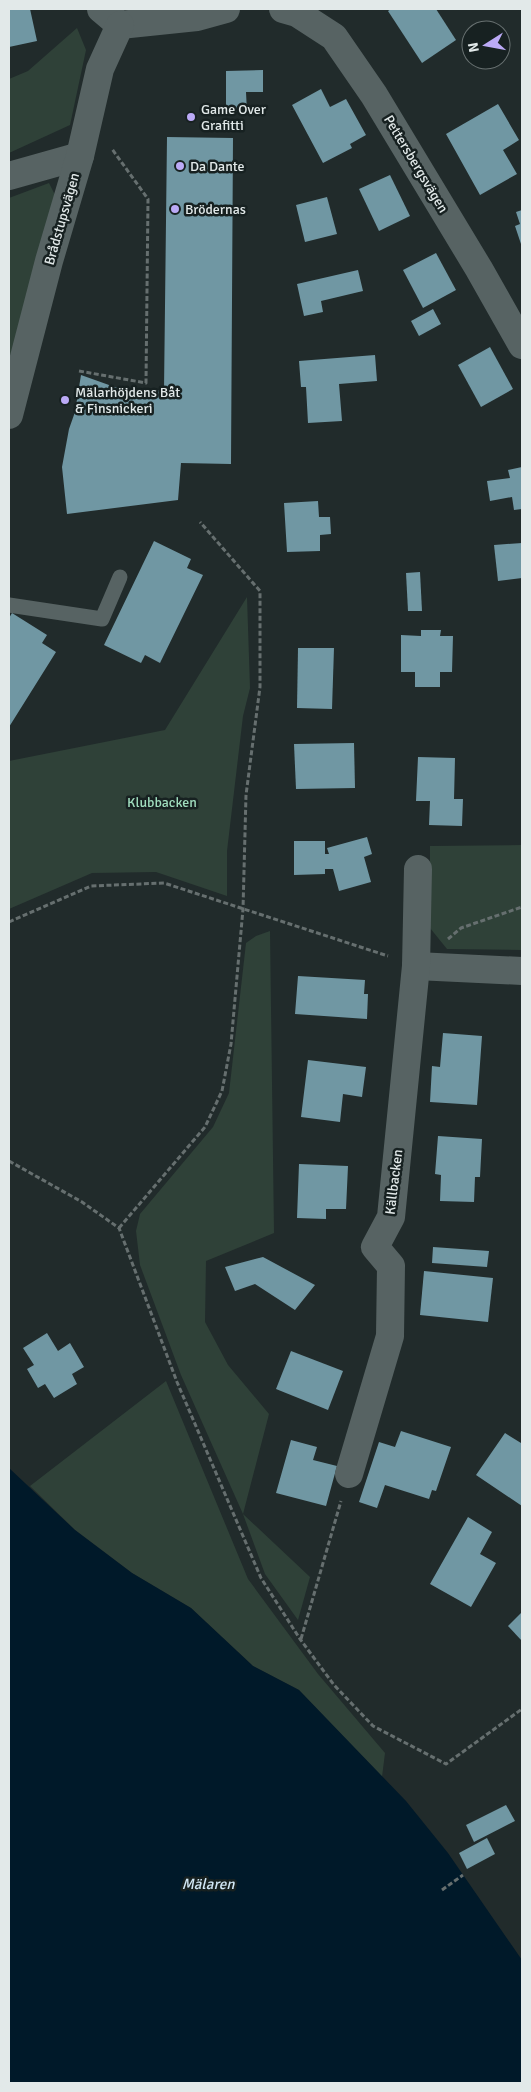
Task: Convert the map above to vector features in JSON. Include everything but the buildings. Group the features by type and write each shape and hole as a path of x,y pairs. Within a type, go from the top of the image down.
{"street":[{"path":"111,17 197,17 226,9"},
{"name":"Pettersbergsvägen","path":"283,9 297,12 334,37 374,95 522,345"},
{"name":"Brådstupsvägen","path":"9,415 49,261 80,156 111,17"},
{"path":"9,176 80,156"},
{"name":"Källbacken","path":"349,1474 390,1336 391,1266 375,1247 391,1217 416,966 418,869"},
{"path":"416,966 522,971"}],"lane":[{"path":"9,605 102,619 120,577"}],"path":[{"path":"79,371 146,383 148,199 102,136 85,129"},
{"path":"120,1228 205,1127 222,1091 231,1044 243,909 246,794 260,687 260,591 200,522"},
{"path":"9,922 91,886 164,883 416,966 461,928 522,907"},
{"path":"9,1161 82,1202 120,1228 177,1382 261,1578 300,1639 334,1684 373,1726 446,1764 522,1709"},
{"path":"9,1167 15,1164"},
{"path":"300,1639 349,1474"},
{"path":"442,1890 463,1875"}],"green space":[{"path":"77,28 86,50 70,125 9,153 9,79 28,71"},
{"path":"49,183 58,201 9,360 9,198"},
{"name":"Klubbacken","path":"247,597 250,688 243,716 227,851 227,896 156,872 92,873 9,909 9,761 165,730"},
{"path":"522,845 522,950 447,949 430,928 430,846"},
{"path":"270,931 274,1233 206,1261 205,1322 228,1365 269,1414 243,1514 181,1375 140,1265 136,1231 140,1214 213,1127 229,1093 246,943 256,936"},
{"path":"166,1381 248,1579 318,1674 385,1753 382,1777 299,1690 253,1666 191,1608 132,1573 75,1530 30,1486"},
{"path":"243,1514 310,1577 298,1620 265,1574"}],"water":[{"name":"Mälaren","path":"9,1468 75,1530 132,1573 191,1608 253,1666 299,1690 406,1801 448,1853 522,1960 522,2083 9,2083"}],"place":[{"name":"Game Over Grafitti","path":"191,117"},
{"name":"Da Dante","path":"180,166"},
{"name":"Brödernas","path":"175,209"},
{"name":"Mälarhöjdens Båt & Finsnickeri","path":"65,400"}]}
